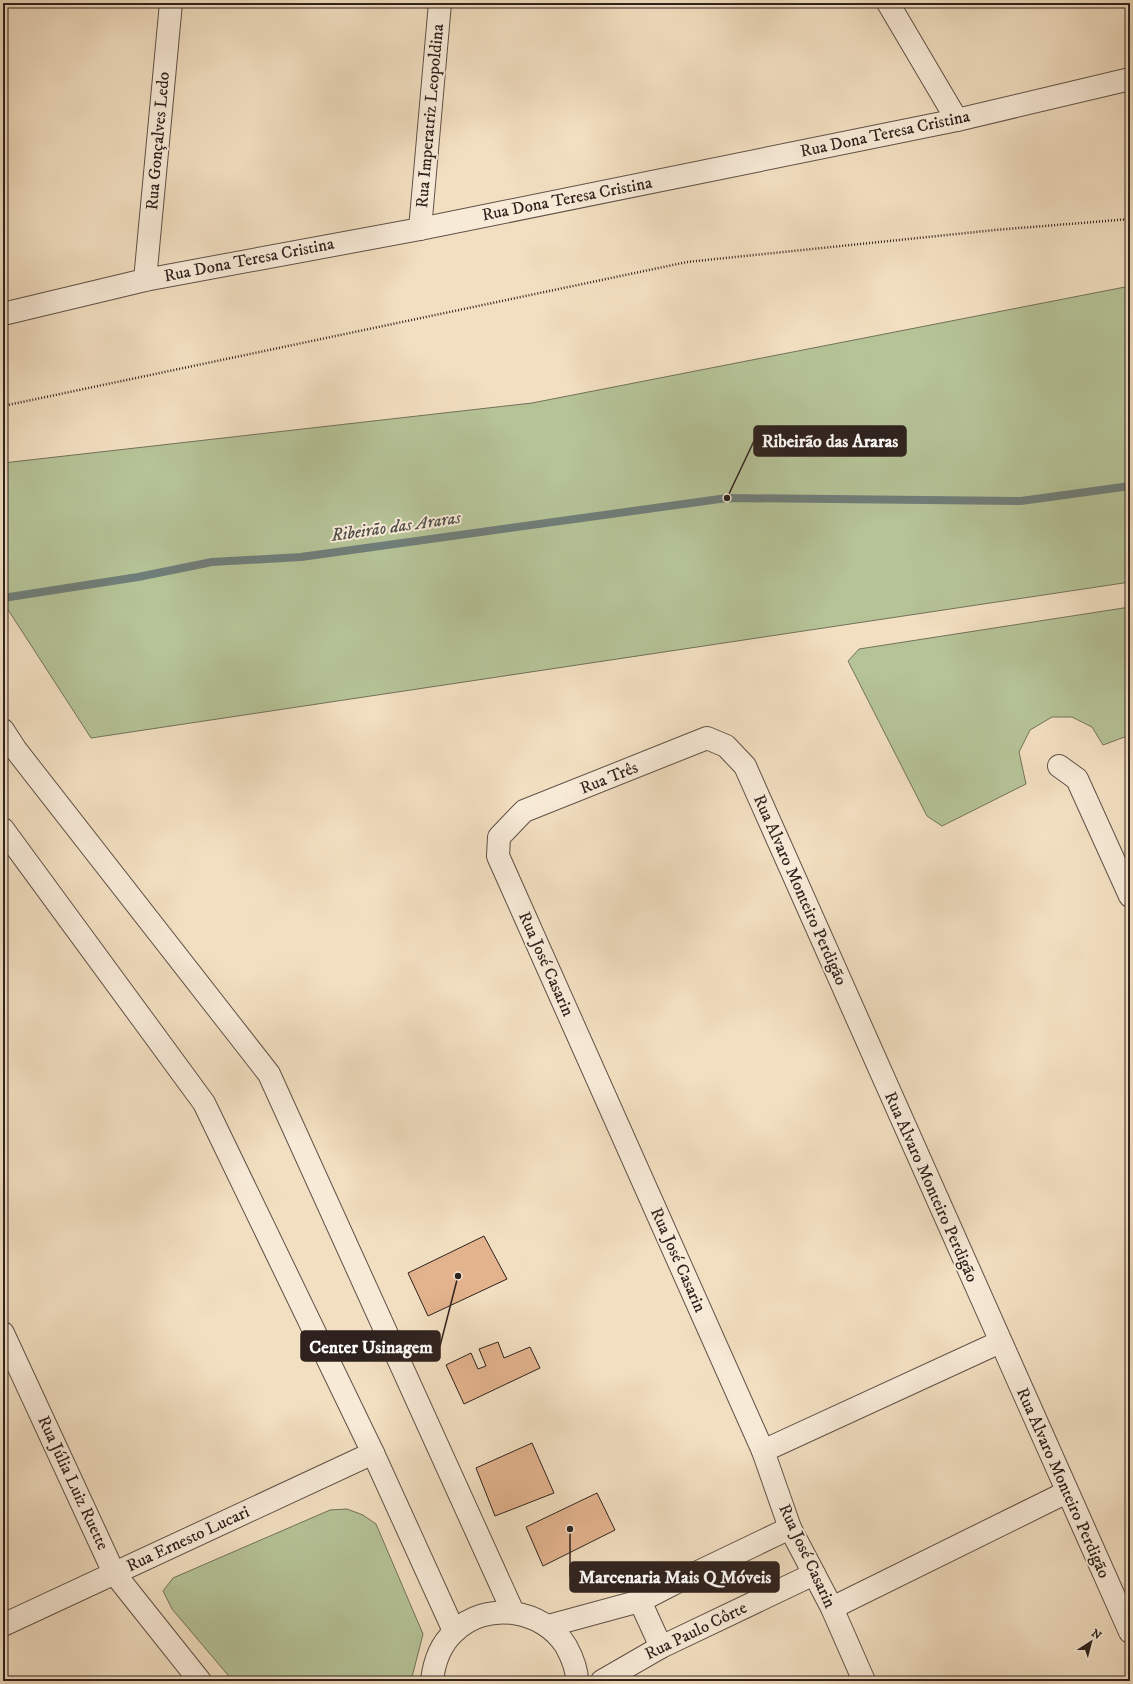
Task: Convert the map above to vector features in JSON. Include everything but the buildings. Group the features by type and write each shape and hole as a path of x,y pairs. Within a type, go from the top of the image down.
{"street":[{"name":"Rua Gonçalves Ledo","path":"144,280 171,3"},
{"name":"Rua Imperatriz Leopoldina","path":"420,228 440,3"},
{"path":"888,3 957,120"},
{"name":"Rua Dona Teresa Cristina","path":"3,314 144,280 420,228 957,120 1130,78"},
{"path":"3,730 16,750 269,1074 513,1612"},
{"name":"Rua Três","path":"499,837 524,811 707,738 726,746"},
{"name":"Rua Alvaro Monteiro Perdigão","path":"726,746 745,766 1130,1632"},
{"path":"1060,766 1077,779 1130,896"},
{"path":"3,829 204,1103 373,1453 454,1631"},
{"name":"Rua José Casarin","path":"499,837 498,856 763,1451 790,1528 832,1608 864,1681"},
{"name":"Rua Júlia Luiz Ruette","path":"3,1333 114,1573 200,1681"},
{"path":"763,1451 1000,1342"},
{"name":"Rua Ernesto Lucari","path":"3,1625 373,1453"},
{"path":"832,1608 1067,1492"},
{"path":"548,1626 640,1601 790,1528"},
{"name":"Rua Paulo Côrte","path":"602,1681 661,1647 814,1574"},
{"path":"640,1601 661,1647"},
{"path":"432,1681 434,1665 442,1646 454,1631 472,1619 492,1613 513,1612 531,1617 548,1626 562,1639 572,1656 577,1681"}],"path":[{"path":"3,406 687,262 995,230 1130,219"}],"green space":[{"path":"1130,286 1130,582 91,738 3,602 3,463 532,403"},
{"path":"1130,607 1130,735 1103,745 1092,727 1072,717 1052,717 1030,730 1019,752 1026,784 942,826 927,816 848,661 859,649"},
{"path":"347,1509 363,1515 376,1524 423,1634 411,1681 233,1681 172,1609 163,1591 173,1578 330,1510"}],"waterway":[{"name":"Ribeirão das Araras","path":"3,598 138,577 212,562 301,557 727,498 1021,501 1130,486"}],"place":[{"name":"Ribeirão das Araras","path":"727,498"},
{"name":"Center Usinagem","path":"458,1276"},
{"name":"Marcenaria Mais Q Móveis","path":"570,1529"}]}
